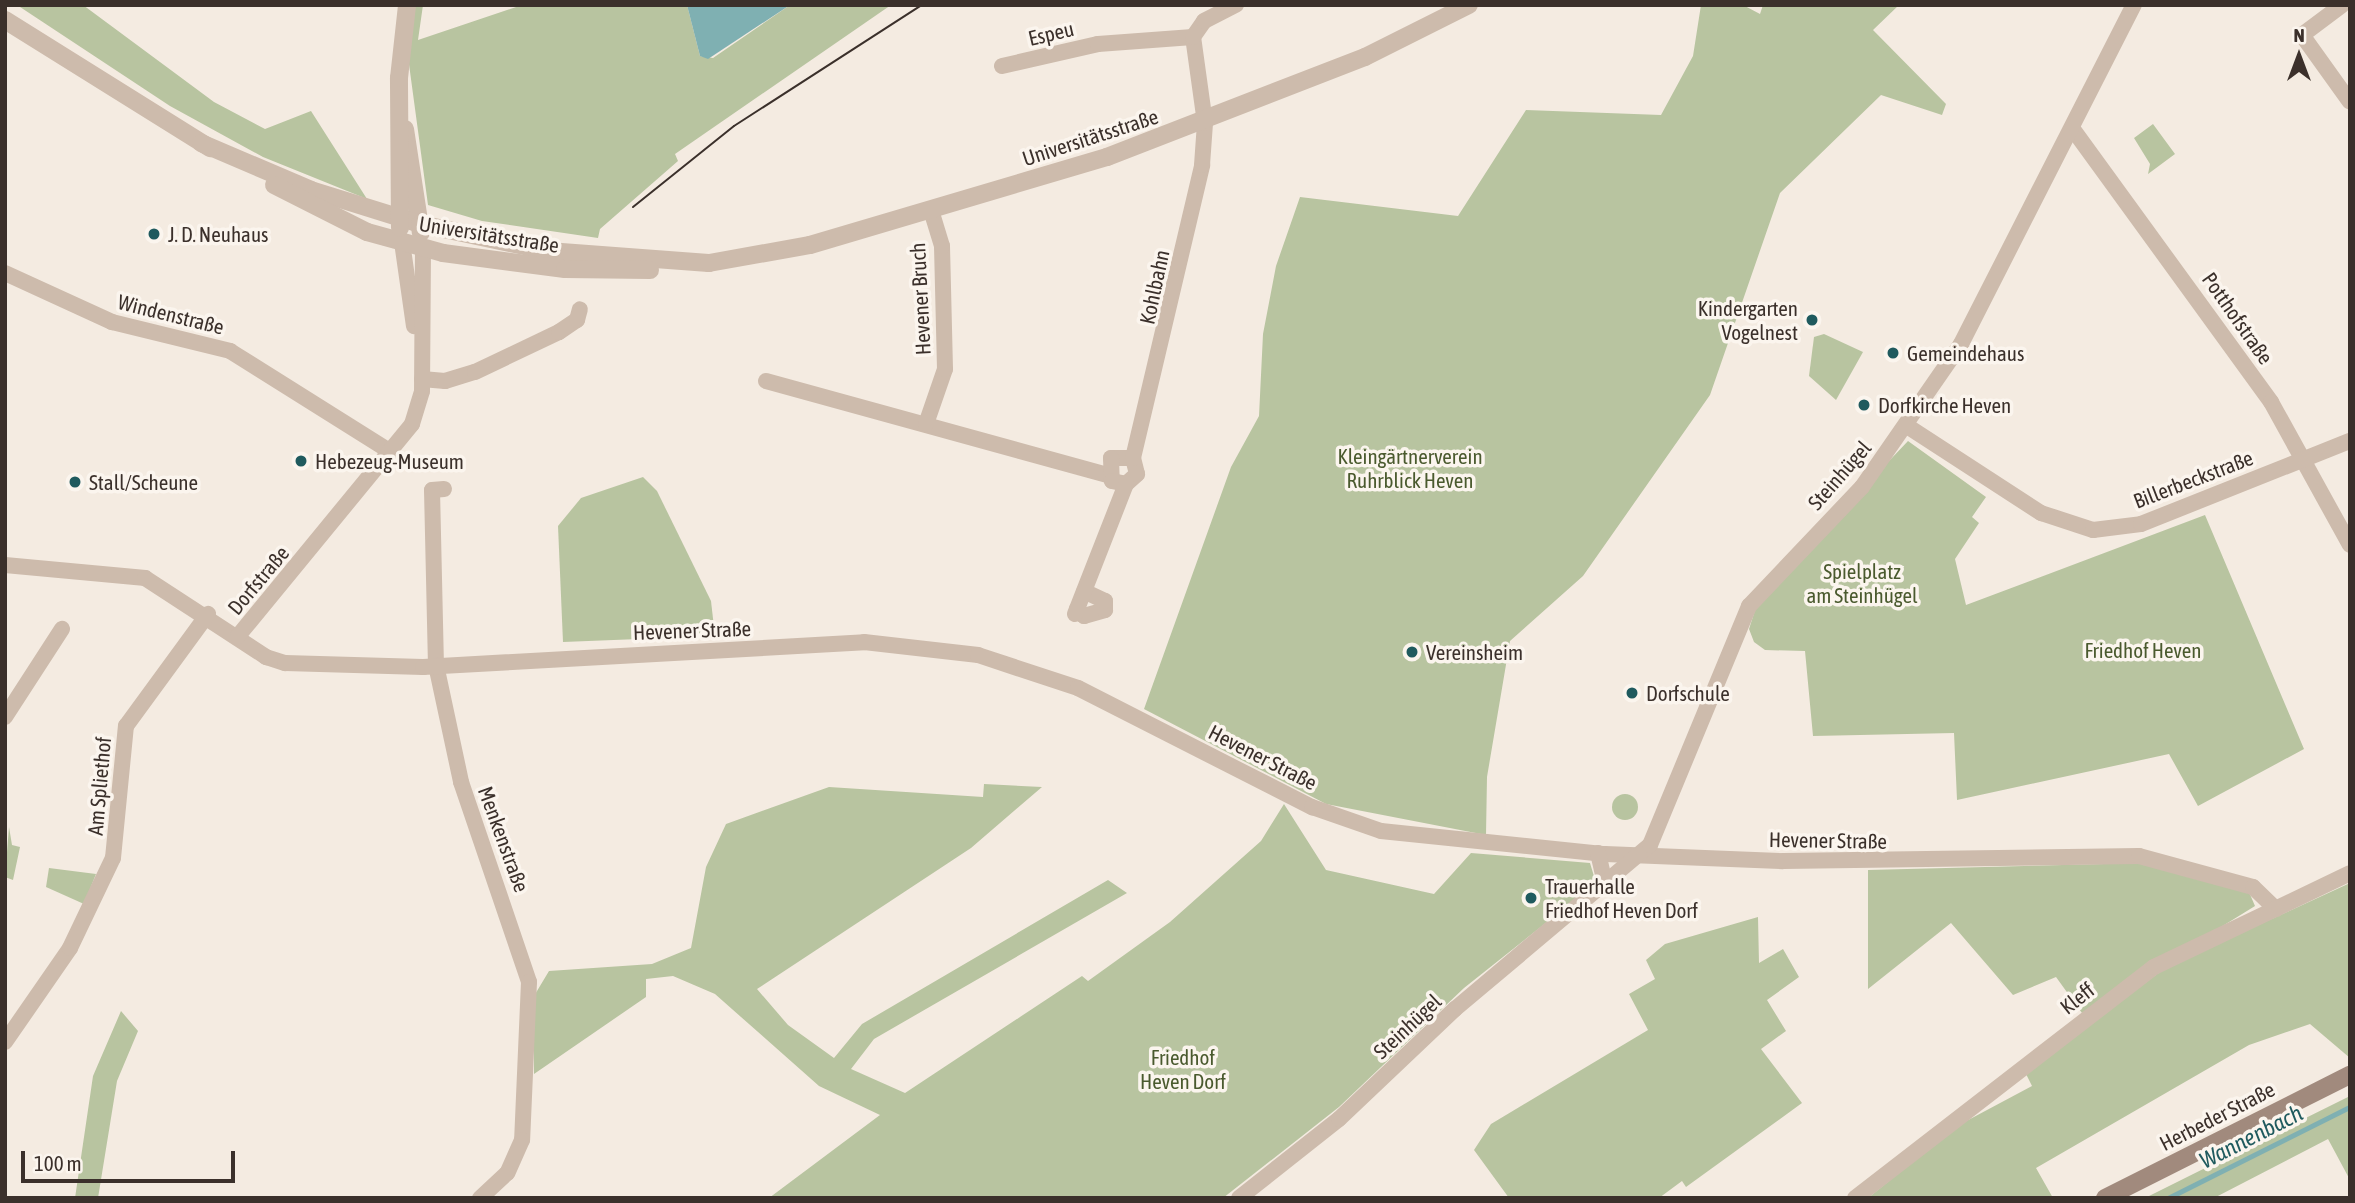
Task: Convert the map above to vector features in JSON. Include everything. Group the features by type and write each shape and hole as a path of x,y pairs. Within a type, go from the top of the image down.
{"main road":[{"name":"Herbeder Straße","path":"2105,1198 2350,1076"}],"street":[{"path":"402,242 399,218 400,106 407,5"},
{"path":"1205,123 1193,37 1204,21 1236,5"},
{"name":"Universitätsstraße","path":"5,20 201,143 334,218 423,248 565,270 709,263 810,245 931,211 1205,123 1365,57 1469,5"},
{"name":"Steinhügel","path":"1239,1198 1606,887 1642,853 1656,835 1755,596 1862,487 1907,426 1961,344 2134,5"},
{"path":"2342,5 2302,35 2350,102"},
{"name":"Espeu","path":"1002,66 1098,44 1193,37"},
{"path":"400,106 423,248"},
{"name":"Kohlbahn","path":"1084,591 1105,601 1105,610 1084,616 1076,611 1126,484 1138,474 1133,458 1182,261 1205,123"},
{"name":"Potthofstraße","path":"2072,128 2190,285 2304,460 2350,545"},
{"name":"Universitätsstraße","path":"201,143 311,190 420,224 548,251 709,263"},
{"name":"Hevener Bruch","path":"926,425 945,369 942,246 931,211"},
{"name":"Dorfstraße","path":"5,565 132,575 161,584 238,636 412,424 422,379 419,343 402,242"},
{"name":"Dorfstraße","path":"419,343 423,248"},
{"name":"Windenstraße","path":"5,273 88,313 230,351 391,452"},
{"path":"422,379 445,381 475,372 559,332 577,320 580,309"},
{"path":"766,381 1034,457 1108,475 1126,484"},
{"name":"Billerbeckstraße","path":"1907,426 2041,513 2093,530 2141,524 2350,441"},
{"path":"1108,475 1116,455 1133,458"},
{"name":"Menkenstraße","path":"443,489 432,490 436,665 461,782 529,982 522,1140 507,1172 480,1198"},
{"name":"Am Spliethof","path":"5,1042 70,948 113,858 126,726 208,614"},
{"path":"5,717 62,629"},
{"name":"Hevener Straße","path":"238,636 285,663 436,665 864,642 955,652 1078,688 1345,821 1418,837 1598,853 1840,862 2139,856 2253,887 2276,909"},
{"path":"1598,853 1606,887"},
{"name":"Kleff","path":"1855,1198 2133,981 2350,873"}],"green space":[{"path":"17,5 83,5 214,102 265,129 311,111 367,199 263,157 170,106"},
{"path":"401,5 423,5 418,40 522,5 687,5 700,56 713,58 790,5 891,5 675,154 678,161 600,229 598,238 482,221 428,205"},
{"name":"Kleingärtnerverein Ruhrblick Heven","path":"1701,5 1743,5 1760,14 1763,5 1899,5 1873,30 1946,104 1942,115 1881,95 1780,193 1710,395 1583,576 1510,641 1487,777 1486,835 1326,804 1144,709 1231,467 1259,416 1263,334 1276,266 1300,197 1458,216 1526,110 1661,115 1693,56"},
{"path":"2153,124 2175,154 2148,174 2150,164 2134,138"},
{"path":"1824,334 1863,352 1836,400 1809,376 1814,337"},
{"name":"Friedhof Heven","path":"1908,441 1986,497 1972,517 1979,523 1955,559 1966,605 2205,515 2304,749 2198,806 2169,754 1957,800 1954,733 1813,736 1805,651 1765,650 1754,642 1749,629 1759,598"},
{"path":"643,477 657,491 711,601 715,636 563,642 558,526 581,498"},
{"name":"Friedhof Heven Dorf","path":"984,784 1042,787 971,848 757,989 788,1025 834,1058 862,1024 1108,880 1127,893 874,1039 851,1069 905,1093 1082,976 1088,981 1170,922 1261,841 1284,804 1326,870 1434,894 1471,853 1590,863 1596,883 1464,988 1339,1107 1223,1198 769,1198 880,1115 819,1086 715,994 673,976 646,979 646,997 534,1074 534,996 549,971 652,964 691,948 706,867 726,824 829,787 983,797"},
{"path":"1625,794 1634,798 1638,807 1634,816 1625,820 1616,816 1612,807 1616,798"},
{"path":"9,827 12,845 20,847 13,880 5,877"},
{"path":"2145,863 2249,892 2255,906 2082,1013 2056,977 2013,995 1951,923 1868,989 1868,870"},
{"path":"49,868 96,874 84,904 46,887"},
{"path":"2350,883 2350,1058 2310,1024 2249,1045 2036,1168 2053,1198 1868,1198 1957,1126 2032,1086 2024,1070 2167,967"},
{"path":"1758,917 1759,963 1783,949 1799,977 1767,1000 1786,1031 1761,1049 1802,1103 1686,1187 1682,1181 1659,1198 1509,1198 1474,1150 1491,1124 1648,1030 1629,994 1655,979 1646,960 1665,944"},
{"path":"121,1011 138,1031 117,1081 98,1198 75,1198 93,1076"},
{"path":"2350,1096 2350,1180 2328,1139 2214,1198 2145,1198"}],"water":[{"path":"687,5 790,5 708,59 700,56"}],"waterway":[{"name":"Wannenbach","path":"2168,1198 2350,1107"}],"tram line":[{"path":"633,207 734,126 922,5"}],"place":[{"name":"J. D. Neuhaus","path":"154,234"},
{"name":"Kindergarten Vogelnest","path":"1812,320"},
{"name":"Gemeindehaus","path":"1893,353"},
{"name":"Dorfkirche Heven","path":"1864,405"},
{"name":"Hebezeug-Museum","path":"301,461"},
{"name":"Stall/Scheune","path":"75,482"},
{"name":"Vereinsheim","path":"1412,652"},
{"name":"Dorfschule","path":"1632,693"},
{"name":"Trauerhalle Friedhof Heven Dorf","path":"1531,898"}],"park label":[{"name":"Spielplatz am Steinhügel","path":"1862,583"}]}
